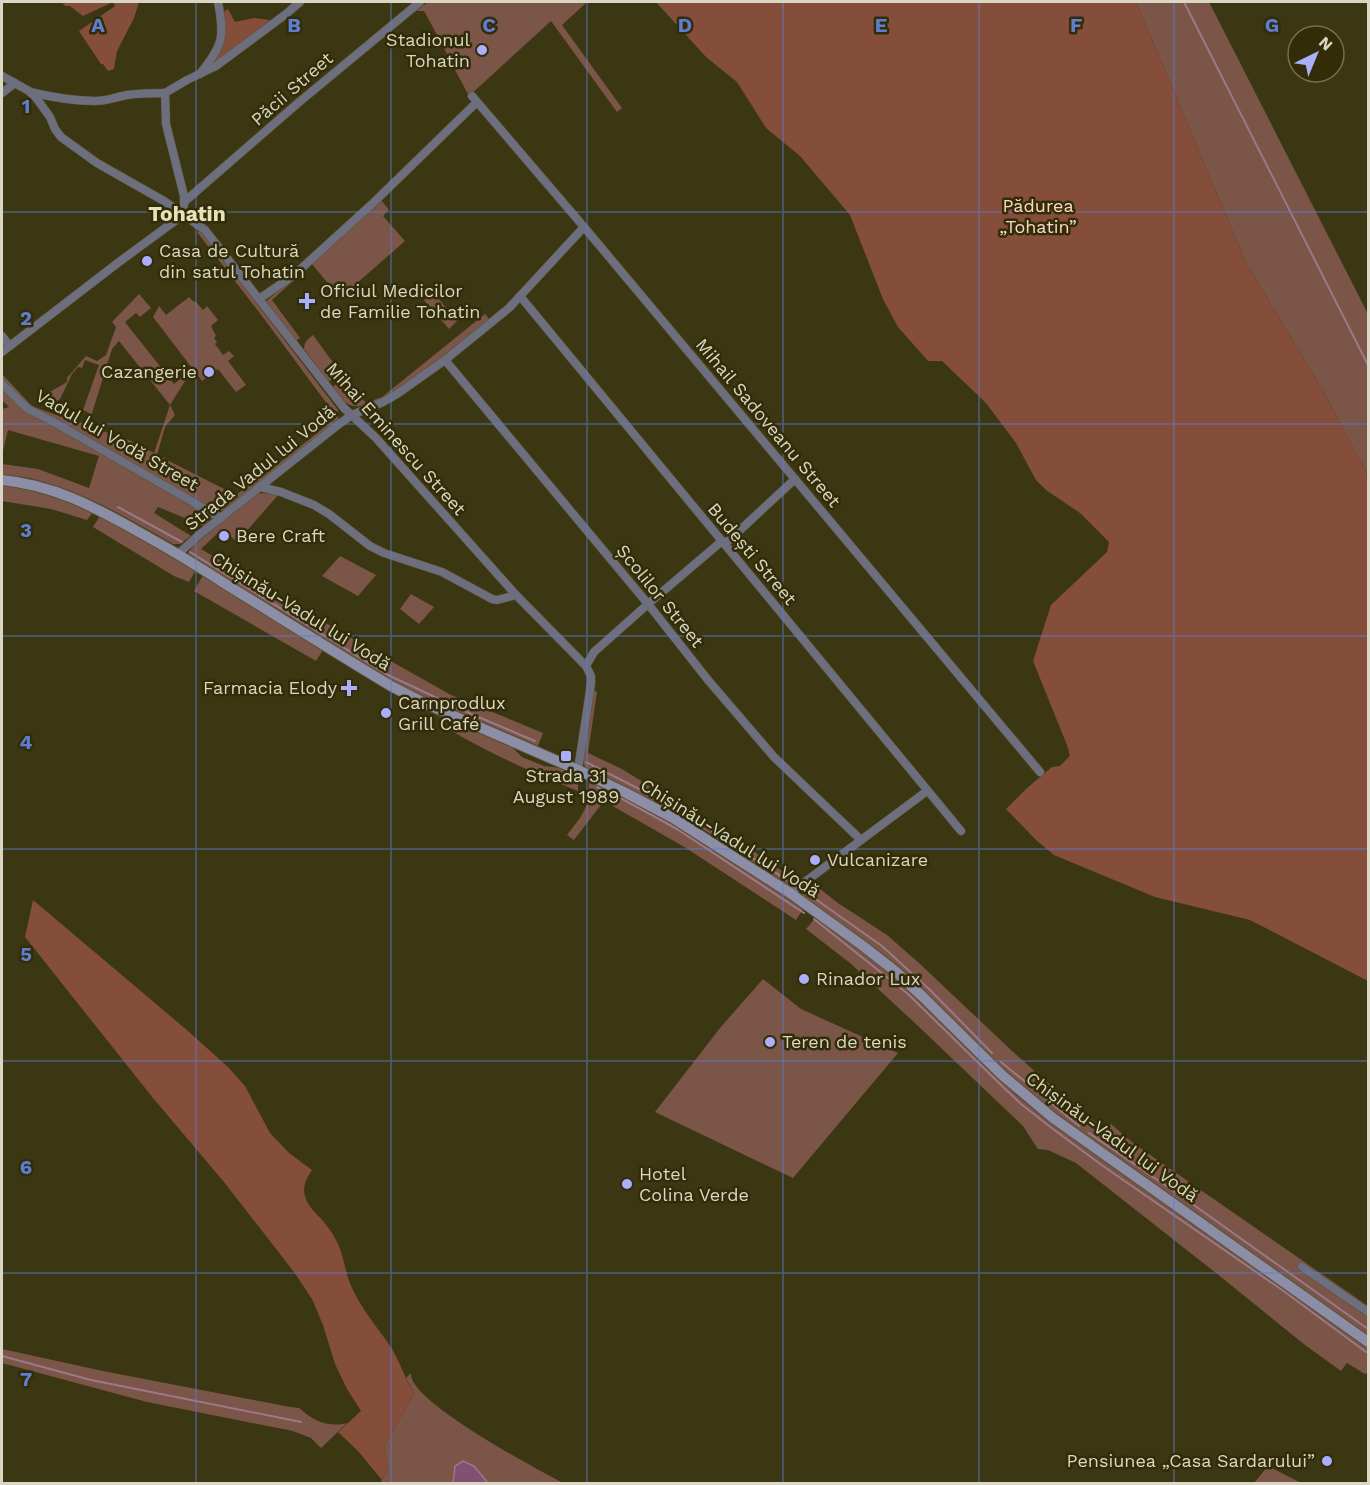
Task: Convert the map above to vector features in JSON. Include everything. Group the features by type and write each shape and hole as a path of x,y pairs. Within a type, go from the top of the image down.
{"main road":[{"name":"Chișinău-Vadul lui Vodă","path":"2,480 31,484 77,499 178,554 391,686 435,708 578,770 673,818 790,893 863,946 895,971 996,1069 1053,1118 1368,1342"}],"street":[{"path":"200,75 220,43 222,28 218,2"},
{"path":"2,352 183,215 184,196 166,124 165,93 216,66 300,2"},
{"name":"Păcii Street","path":"184,202 420,2"},
{"name":"Mihai Eminescu Street","path":"2,76 28,91 44,107 61,137 97,163 164,201 205,230 344,408 376,438 516,595 586,666"},
{"path":"2,93 15,83"},
{"name":"Mihai Eminescu Street","path":"28,91 51,97 95,101 138,94 165,93"},
{"name":"Mihail Sadoveanu Street","path":"259,299 294,274 354,220 474,99 1040,772"},
{"name":"Strada Vadul lui Vodă","path":"178,554 352,415 397,394 446,360 509,308 584,227"},
{"name":"Budești Street","path":"520,296 961,831"},
{"path":"2,336 9,345"},
{"name":"Școlilor Street","path":"446,360 708,680 774,757 861,840"},
{"name":"Vadul lui Vodă Street","path":"2,384 28,409 62,426 221,518"},
{"path":"578,770 591,684 591,676 586,666 594,652 648,604 724,543 795,479"},
{"path":"260,487 281,492 314,505 370,546 384,553 442,572 492,599 497,600 516,595"},
{"path":"790,893 927,791"},
{"path":"1302,1267 1368,1312"}],"shaded area":[{"name":"Stadionul Tohatin","path":"428,2 587,2 562,25 622,108 617,112 551,21 469,96 424,11 416,11"},
{"path":"1136,2 1209,2 1368,314 1368,476 1322,389 1246,263"},
{"path":"381,200 389,210 383,216 405,241 340,298 312,264 272,300 300,338 294,340 265,302"},
{"path":"199,231 206,237 338,410 338,420 227,509 218,512 204,526 158,507 154,513 191,536 180,544 173,544 86,497 48,483 2,474 2,464 38,469 89,488 99,456 8,430 2,455 2,409 9,407 2,400 2,374 32,406 56,415 61,410 65,411 63,418 84,424 88,412 83,410 99,365 85,360 82,368 78,367 72,374 57,401 43,396 67,382 67,378 86,356 97,361 106,355 116,327 112,322 139,294 151,308 140,317 136,313 125,322 174,384 185,375 182,371 186,368 190,373 170,405 175,415 165,427 157,455 236,495 256,480 255,476 260,473 263,476 336,416 197,232","holes":["119,341 170,405 154,453 131,441 88,426 112,349"]},
{"path":"433,292 457,321 449,329 424,300"},
{"path":"189,297 203,310 207,306 218,320 211,326 216,336 215,344 223,355 229,351 234,356 228,361 246,385 236,392 218,369 202,381 153,317 159,306 166,315"},
{"path":"485,314 490,320 424,373 385,398 368,405 353,406 344,401 333,387 343,377 366,403 382,397"},
{"path":"313,335 340,372 330,381 304,349 308,339"},
{"path":"2,485 48,496 93,512 87,520 51,509 2,501"},
{"path":"257,493 279,494 237,542 222,529 201,549 451,695 543,733 538,746 419,695 386,678 190,557 188,553 194,545"},
{"path":"100,516 196,570 189,582 174,576 93,527"},
{"path":"340,556 376,575 358,596 322,576"},
{"path":"203,575 323,650 316,661 194,591"},
{"path":"411,594 434,607 419,624 400,609"},
{"path":"594,690 597,692 588,753 622,769 752,850 799,883 790,886 706,831 655,802 587,769 584,765 584,756"},
{"path":"456,723 511,746 522,757 578,776 578,791 512,763 450,730"},
{"path":"589,780 672,823 804,908 796,920 686,848 604,801 574,840 567,835 588,803"},
{"path":"808,883 815,885 887,935 1011,1050 1067,1100 1104,1129 1111,1124 1133,1143 1368,1306 1368,1336 1068,1124 1024,1089 873,947 802,895"},
{"path":"817,916 901,982 1016,1095 1367,1346 1368,1373 1365,1374 1347,1363 1341,1371 1076,1163 1048,1150 1038,1149 1023,1126 917,1025 850,963 806,929"},
{"path":"763,979 801,1009 898,1053 793,1178 655,1112 720,1028"},
{"path":"2,1349 103,1371 299,1408 310,1417 328,1424 347,1423 321,1448 311,1438 293,1431 147,1402 2,1363"},
{"path":"411,1373 416,1385 430,1400 451,1416 563,1483 380,1484 388,1468 384,1446 414,1394 406,1378"},
{"path":"463,1461 474,1466 488,1483 453,1483 455,1466"},
{"path":"1268,1466 1301,1483 1254,1483"}],"green space":[{"path":"62,2 113,2 83,16"},
{"path":"113,2 139,2 134,18 117,51 114,69 108,71 79,31 115,6"},
{"name":"Pădurea „Tohatin”","path":"656,2 1136,2 1246,263 1322,389 1368,476 1368,981 1250,920 1155,897 1054,855 1006,809 1052,767 1060,766 1070,756 1033,661 1051,605 1107,552 1109,542 1080,513 1046,490 1036,480 1016,443 986,403 942,361 928,361 898,327 883,299 850,215 800,156 766,128 737,82 706,57"},
{"path":"228,9 235,22 254,18 270,20 217,64 207,69 222,42 225,28 223,12"},
{"path":"33,900 228,1067 245,1086 270,1133 289,1153 312,1170 305,1185 306,1200 335,1238 354,1292 392,1349 414,1394 384,1446 388,1468 382,1480 358,1451 338,1432 361,1411 335,1364 312,1299 294,1272 224,1182 153,1098 25,937"}],"waterway":[{"path":"1184,2 1368,365"},
{"path":"118,507 182,542"},
{"path":"190,552 388,675 535,741"},
{"path":"586,762 645,792 712,831 793,884"},
{"path":"597,787 677,829 804,913"},
{"path":"804,891 882,946 931,991 992,1053"},
{"path":"814,919 908,994 1021,1104 1103,1166 1285,1292 1366,1352"},
{"path":"1001,1062 1079,1126"},
{"path":"1089,1133 1368,1329"},
{"path":"2,1356 91,1380 301,1422"}],"place":[{"name":"Stadionul Tohatin","path":"482,50"},
{"name":"Casa de Cultură din satul Tohatin","path":"147,261"},
{"name":"Oficiul Medicilor de Familie Tohatin","path":"307,301"},
{"name":"Cazangerie","path":"209,372"},
{"name":"Bere Craft","path":"224,536"},
{"name":"Farmacia Elody","path":"349,688"},
{"name":"Carnprodlux Grill Café","path":"386,713"},
{"name":"Strada 31 August 1989","path":"566,756"},
{"name":"Vulcanizare","path":"815,860"},
{"name":"Rinador Lux","path":"804,979"},
{"name":"Teren de tenis","path":"770,1042"},
{"name":"Hotel Colina Verde","path":"627,1184"},
{"name":"Pensiunea „Casa Sardarului”","path":"1327,1461"}],"district":[{"name":"Tohatin","path":"187,214"}]}
